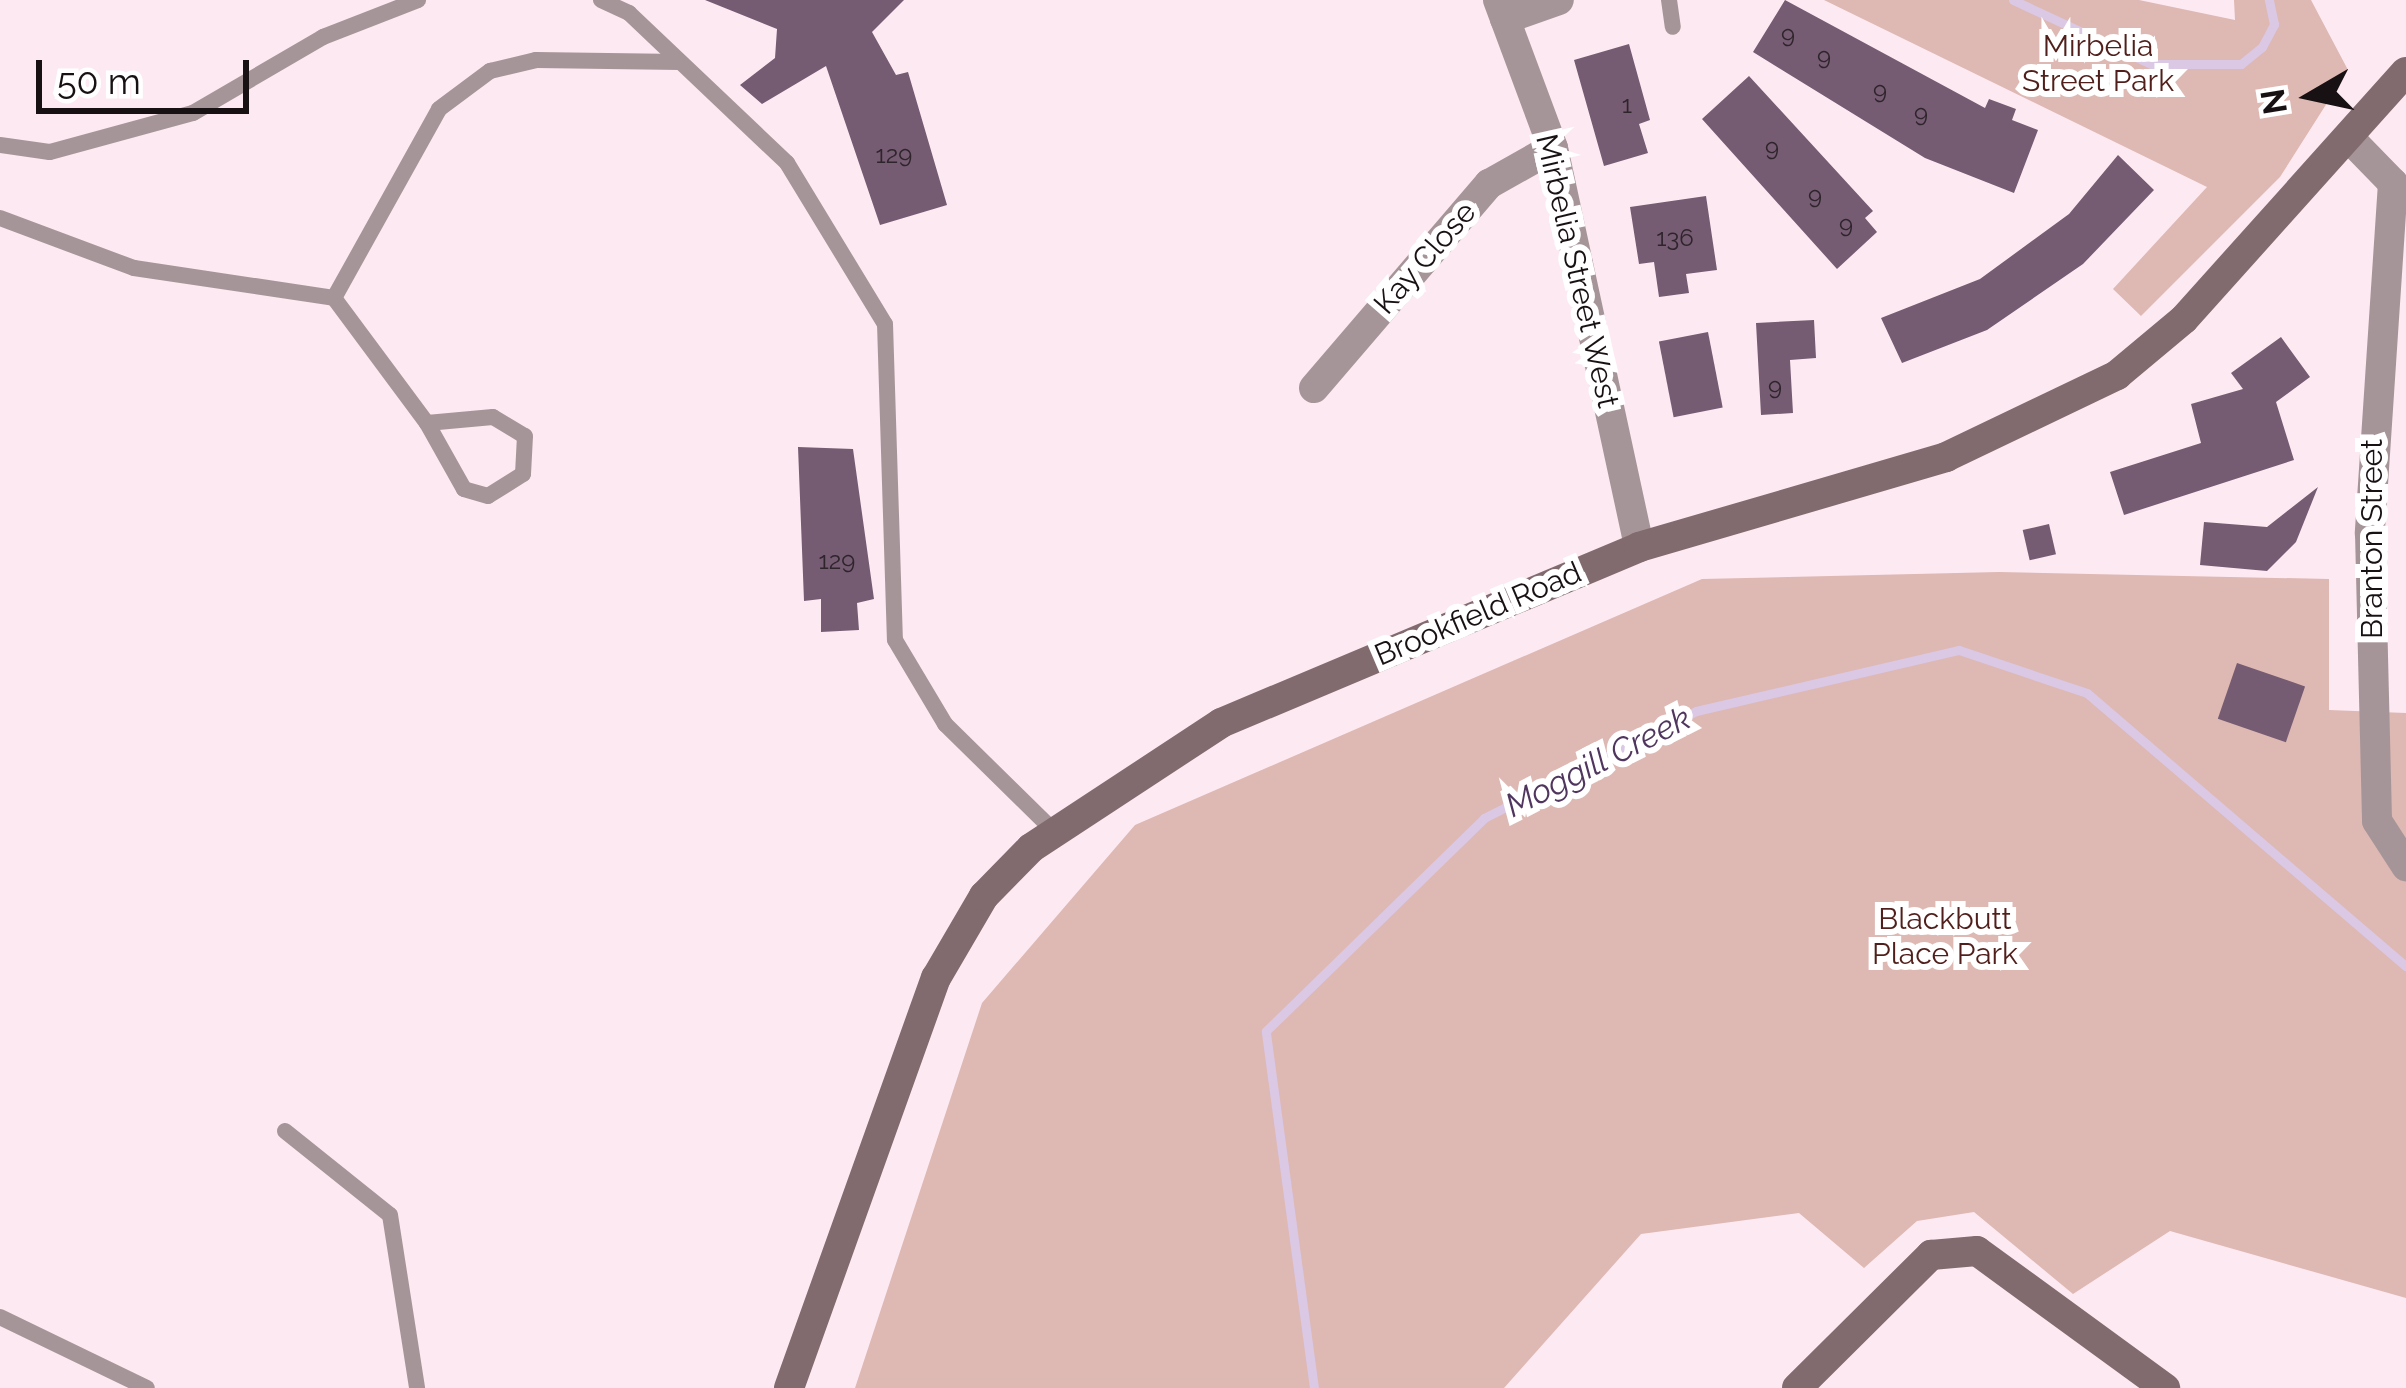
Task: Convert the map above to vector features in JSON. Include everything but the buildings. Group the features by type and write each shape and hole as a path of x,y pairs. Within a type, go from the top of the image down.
{"main road":[{"name":"Brookfield Road","path":"790,1388 936,977 984,896 1054,830 1221,723 1639,547 1946,457 2117,375 2351,140 2406,72"},
{"path":"1796,1388 1930,1255 1977,1251 2165,1388"}],"street":[{"path":"1501,10 1559,0"},
{"name":"Mirbelia Street West","path":"1501,10 1553,148 1639,547"},
{"name":"Branton Street","path":"2351,140 2387,168 2400,190 2370,451 2377,821 2406,866"},
{"name":"Kay Close","path":"1314,388 1490,184 1553,148"},
{"path":"2374,693 2406,692"}],"lane":[{"path":"0,145 50,152 193,112 323,37 418,0"},
{"path":"601,0 680,62 788,164 885,324 896,640 945,724 1054,830"},
{"path":"1669,0 1673,27"},
{"path":"334,298 439,109 490,71 536,60 680,62"},
{"path":"0,218 134,268 334,298 427,423 464,489 488,496 523,474 525,436 493,417 427,423"},
{"path":"286,1131 390,1215 417,1388"},
{"path":"0,1317 147,1388"}],"green space":[{"name":"Mirbelia Street Park","path":"1824,0 2139,0 2235,20 2234,0 2311,0 2348,70 2280,177 2141,316 2113,289 2207,187"},
{"name":"Blackbutt Place Park","path":"1999,572 2329,579 2329,710 2406,713 2406,1298 2170,1231 2073,1294 1974,1212 1917,1221 1864,1268 1799,1213 1641,1234 1504,1388 855,1388 982,1003 1135,825 1702,579"}],"waterway":[{"path":"2013,0 2151,64 2241,64 2262,47 2274,24 2269,0"},
{"name":"Moggill Creek","path":"1314,1388 1266,1031 1484,818 1696,711 1959,650 2087,693 2406,966"}]}
